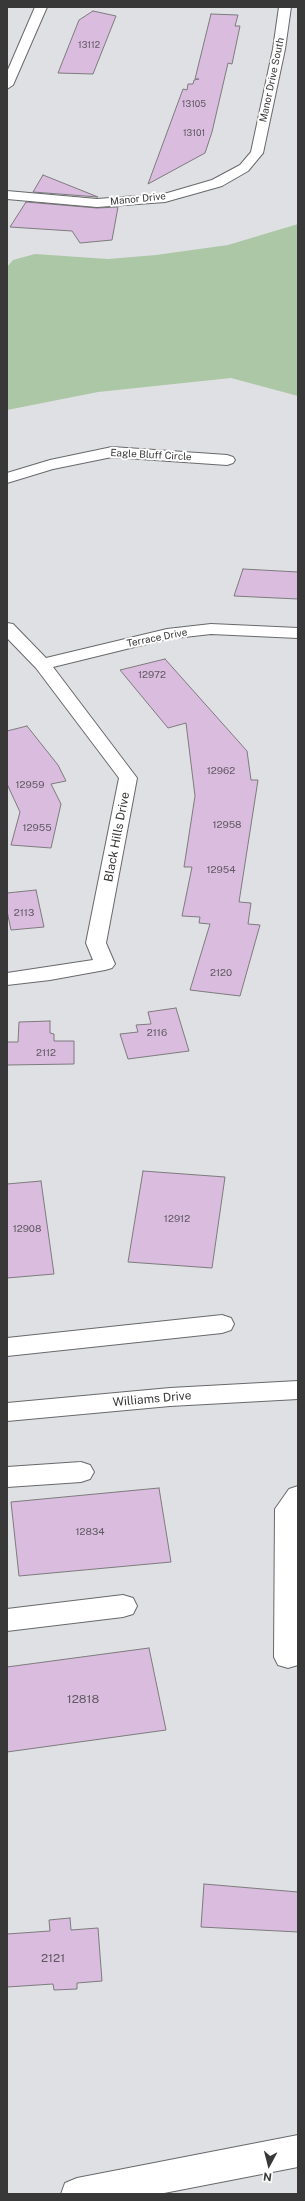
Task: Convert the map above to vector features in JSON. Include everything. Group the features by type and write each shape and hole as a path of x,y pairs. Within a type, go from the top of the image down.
{"street":[{"path":"7,85 41,7"},
{"name":"Manor Drive South","path":"257,153 279,49 285,7"},
{"path":"279,49 292,49"},
{"name":"Manor Drive","path":"7,194 52,200 97,203 164,198 217,183 244,168 257,153"},
{"name":"Eagle Bluff Circle","path":"7,478 50,465 112,452 226,460"},
{"name":"Black Hills Drive","path":"7,628 42,664 128,778 96,943 105,964 50,974 7,979"},
{"name":"Terrace Drive","path":"42,664 167,634 211,629 298,633"},
{"path":"7,1346 222,1324"},
{"name":"Williams Drive","path":"7,1412 170,1397 298,1390"},
{"path":"7,1478 81,1472"},
{"path":"288,1657 288,1509 298,1496"},
{"path":"7,1620 123,1606"},
{"path":"77,2194 298,2151"}],"green space":[{"path":"298,224 298,396 231,378 98,392 7,410 7,267 13,260 35,254 108,259 156,255 228,245"}],"building":[{"path":"93,11 116,16 93,74 58,73 79,20"},
{"path":"211,14 238,15 235,26 240,26 232,64 228,63 212,132 205,153 148,184 183,89 187,90 188,84 193,84 194,80 199,79 195,79"},
{"path":"43,175 98,197 33,192"},
{"path":"26,202 97,208 118,207 112,240 80,243 72,231 10,227"},
{"path":"243,569 298,572 298,599 234,596"},
{"path":"165,659 247,751 251,780 258,780 239,902 251,903 248,924 260,925 240,996 190,990 210,924 199,923 200,917 182,916 192,867 184,867 195,796 186,723 168,728 120,670"},
{"path":"27,726 58,765 66,781 51,784 61,804 51,848 11,845 20,812 7,784 7,731"},
{"path":"36,890 44,927 11,930 7,911 7,893"},
{"path":"176,1008 189,1051 128,1059 120,1034 138,1032 136,1025 151,1024 148,1012"},
{"path":"50,1021 50,1033 54,1034 54,1041 74,1041 74,1064 7,1065 7,1042 18,1042 19,1022"},
{"path":"143,1171 225,1177 212,1268 128,1262"},
{"path":"41,1181 54,1274 7,1278 7,1184"},
{"path":"159,1488 171,1562 19,1576 11,1502"},
{"path":"149,1648 166,1730 7,1752 7,1667"},
{"path":"204,1884 298,1892 298,1932 201,1927"},
{"path":"70,1918 71,1930 98,1928 102,1981 77,1983 77,1989 54,1990 53,1984 7,1987 7,1934 50,1931 49,1920"}]}
